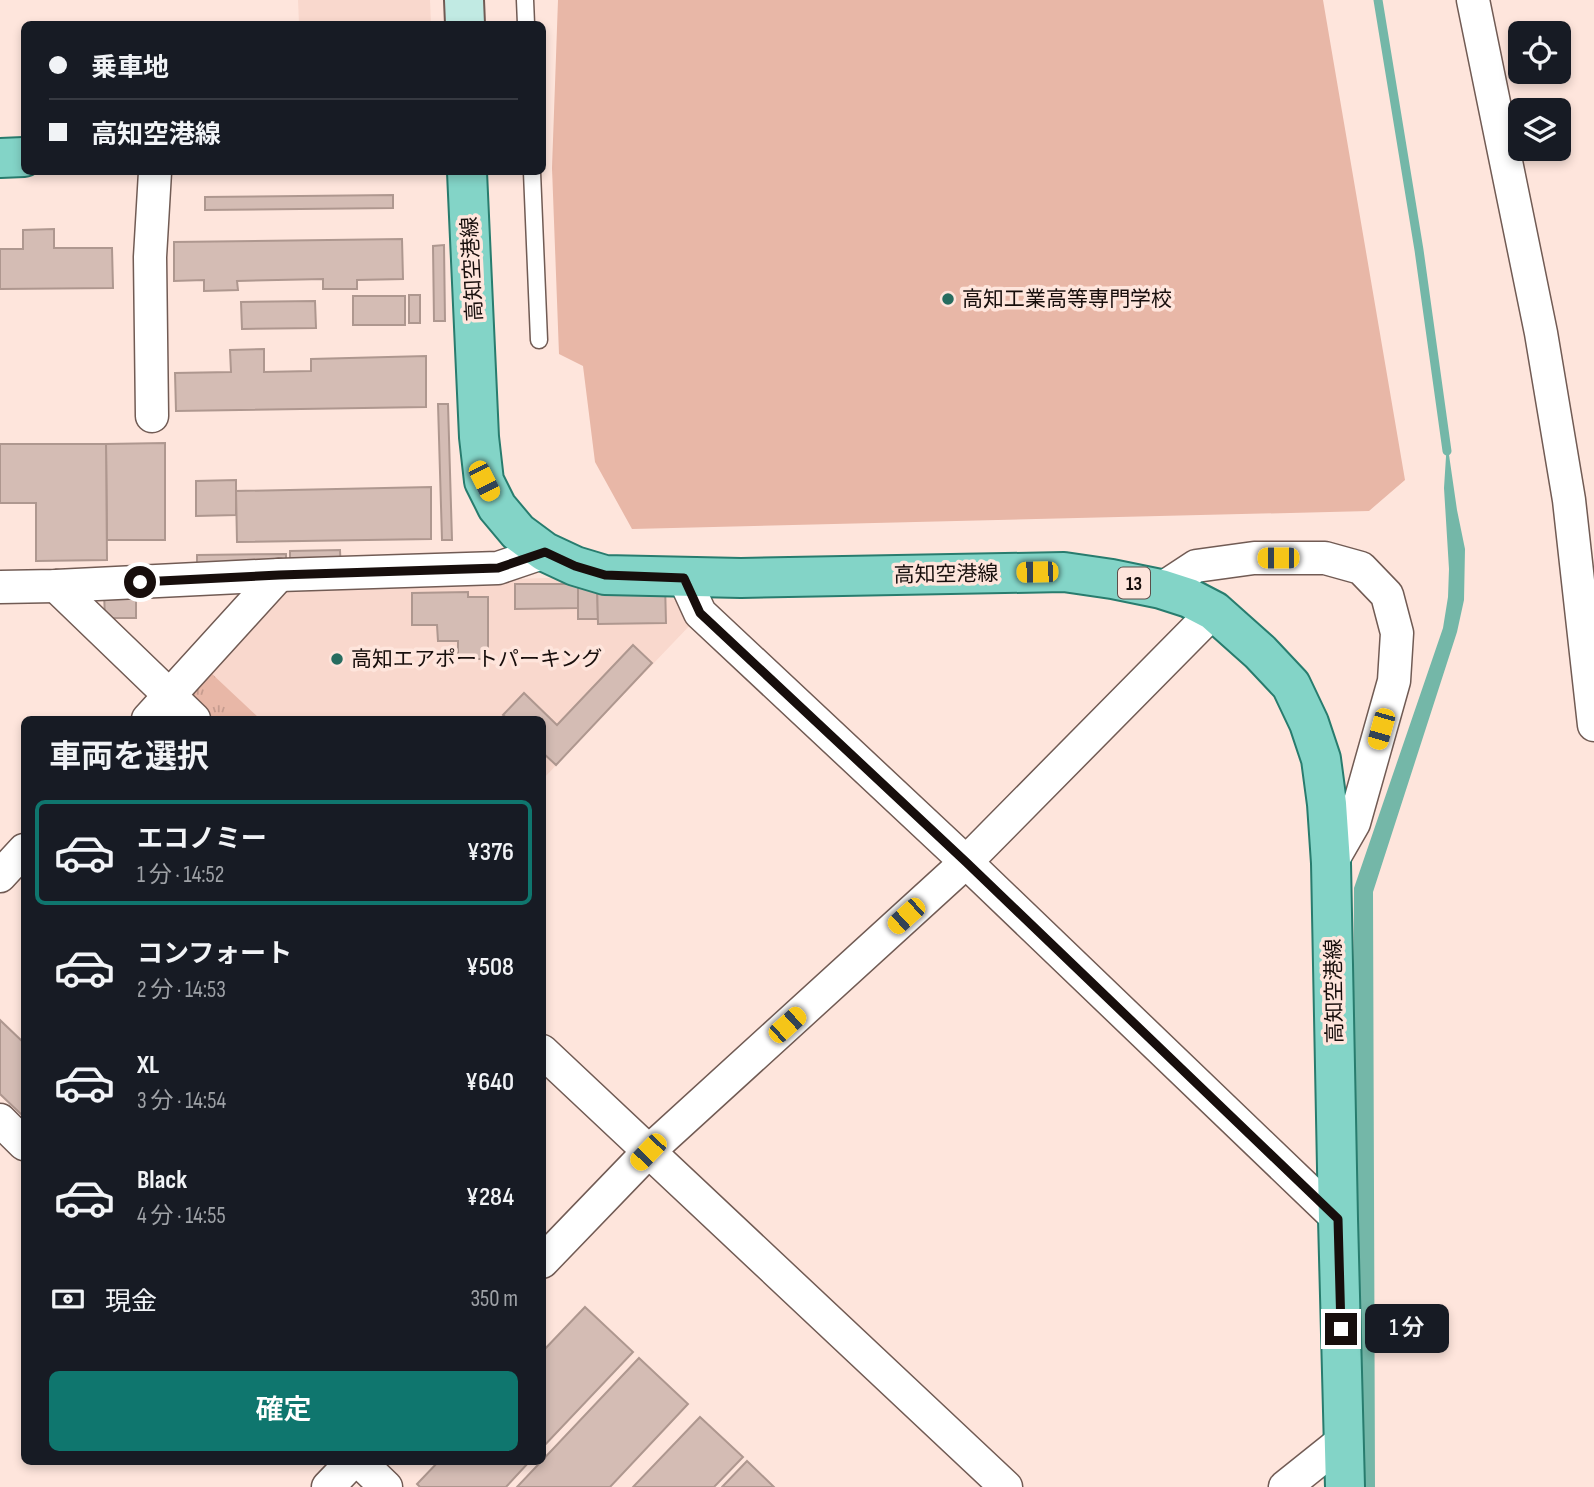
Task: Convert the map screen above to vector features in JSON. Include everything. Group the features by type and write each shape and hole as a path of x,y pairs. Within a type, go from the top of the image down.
{"main road":[{"path":"0,158 21,158"},
{"name":"高知空港線","path":"467,175 479,437 484,481 497,507 518,532 545,552 575,566 605,575 684,578 1064,572 1112,579 1161,589 1189,598 1214,611 1260,652 1291,685 1309,723 1321,759 1331,863 1345,1487"}],"street":[{"path":"464,0 465,21"},
{"path":"1473,0 1541,333 1569,500 1594,725"},
{"path":"152,416 150,257 155,175"},
{"path":"0,587 498,568 545,552"},
{"path":"1161,589 1196,566 1255,558 1325,558 1361,568 1387,596 1397,632 1394,681 1354,823 1331,863"},
{"path":"151,716 279,575"},
{"path":"684,578 700,613 966,862 1338,1219"},
{"path":"56,586 191,716"},
{"path":"546,1258 648,1152 966,862 1214,611"},
{"path":"0,876 21,853"},
{"path":"546,1055 1006,1487"},
{"path":"0,1120 21,1141"},
{"path":"1285,1487 1345,1439"},
{"path":"328,1487 349,1465"},
{"path":"363,1465 386,1487"}],"lane":[{"path":"525,0 526,21"},
{"path":"532,175 539,340"}],"shaded area":[{"path":"298,0 430,0 431,21 299,21"},
{"name":"高知エアポートパーキング","path":"658,575 695,620 546,776 546,716 207,716 187,697 291,587"}],"green space":[{"name":"高知工業高等専門学校","path":"558,0 1323,0 1405,480 1369,511 632,529 595,462 583,366 559,354 552,168"},
{"path":"210,672 257,716 207,716 187,697"}],"water":[{"path":"1447,441 1465,549 1464,600 1457,632 1373,892 1375,1487 1350,1487 1354,888 1443,628 1449,569 1444,488"}],"building":[{"path":"393,195 393,208 205,210 205,197"},
{"path":"54,229 54,248 112,248 113,288 0,289 0,249 23,249 23,230"},
{"path":"402,239 403,279 357,280 357,289 323,289 323,279 237,281 238,290 204,291 204,280 174,281 174,242"},
{"path":"444,245 445,321 434,321 433,246"},
{"path":"409,295 420,295 420,323 409,323"},
{"path":"353,296 405,296 405,325 353,325"},
{"path":"315,301 316,328 242,329 241,302"},
{"path":"264,349 264,372 311,371 311,359 426,356 426,407 176,411 175,373 231,372 230,350"},
{"path":"438,404 448,404 452,540 442,540"},
{"path":"165,443 165,540 107,540 106,444"},
{"path":"0,444 106,444 107,560 36,561 36,503 0,503"},
{"path":"236,480 236,515 196,516 196,481"},
{"path":"431,487 431,539 237,542 236,491"},
{"path":"340,550 341,573 290,574 290,551"},
{"path":"286,554 286,569 197,569 197,555"},
{"path":"597,578 598,619 578,619 578,579"},
{"path":"665,583 666,623 598,624 597,584"},
{"path":"515,584 578,584 578,608 515,609"},
{"path":"468,592 468,597 488,597 488,659 458,659 458,641 438,641 437,625 412,625 412,593"},
{"path":"104,593 136,593 136,618 105,618"},
{"path":"633,645 652,663 556,765 546,756 546,716 503,715 524,693 557,725"},
{"path":"0,1020 21,1040 21,1114 0,1094"},
{"path":"585,1307 633,1352 546,1444 546,1348"},
{"path":"639,1358 688,1404 610,1487 517,1487 538,1465 546,1465 546,1456"},
{"path":"700,1417 743,1457 714,1487 633,1487"},
{"path":"747,1461 774,1487 722,1487"},
{"path":"435,1465 526,1465 506,1487 420,1487 417,1484"}],"waterway":[{"path":"1378,0 1419,250 1447,451"}],"place":[{"name":"高知工業高等専門学校","path":"948,299"},
{"name":"高知エアポートパーキング","path":"337,659"}],"route":[{"path":"140,582 498,568 545,552 575,566 605,575 684,578 700,613 966,862 1338,1219 1341,1329"}]}
